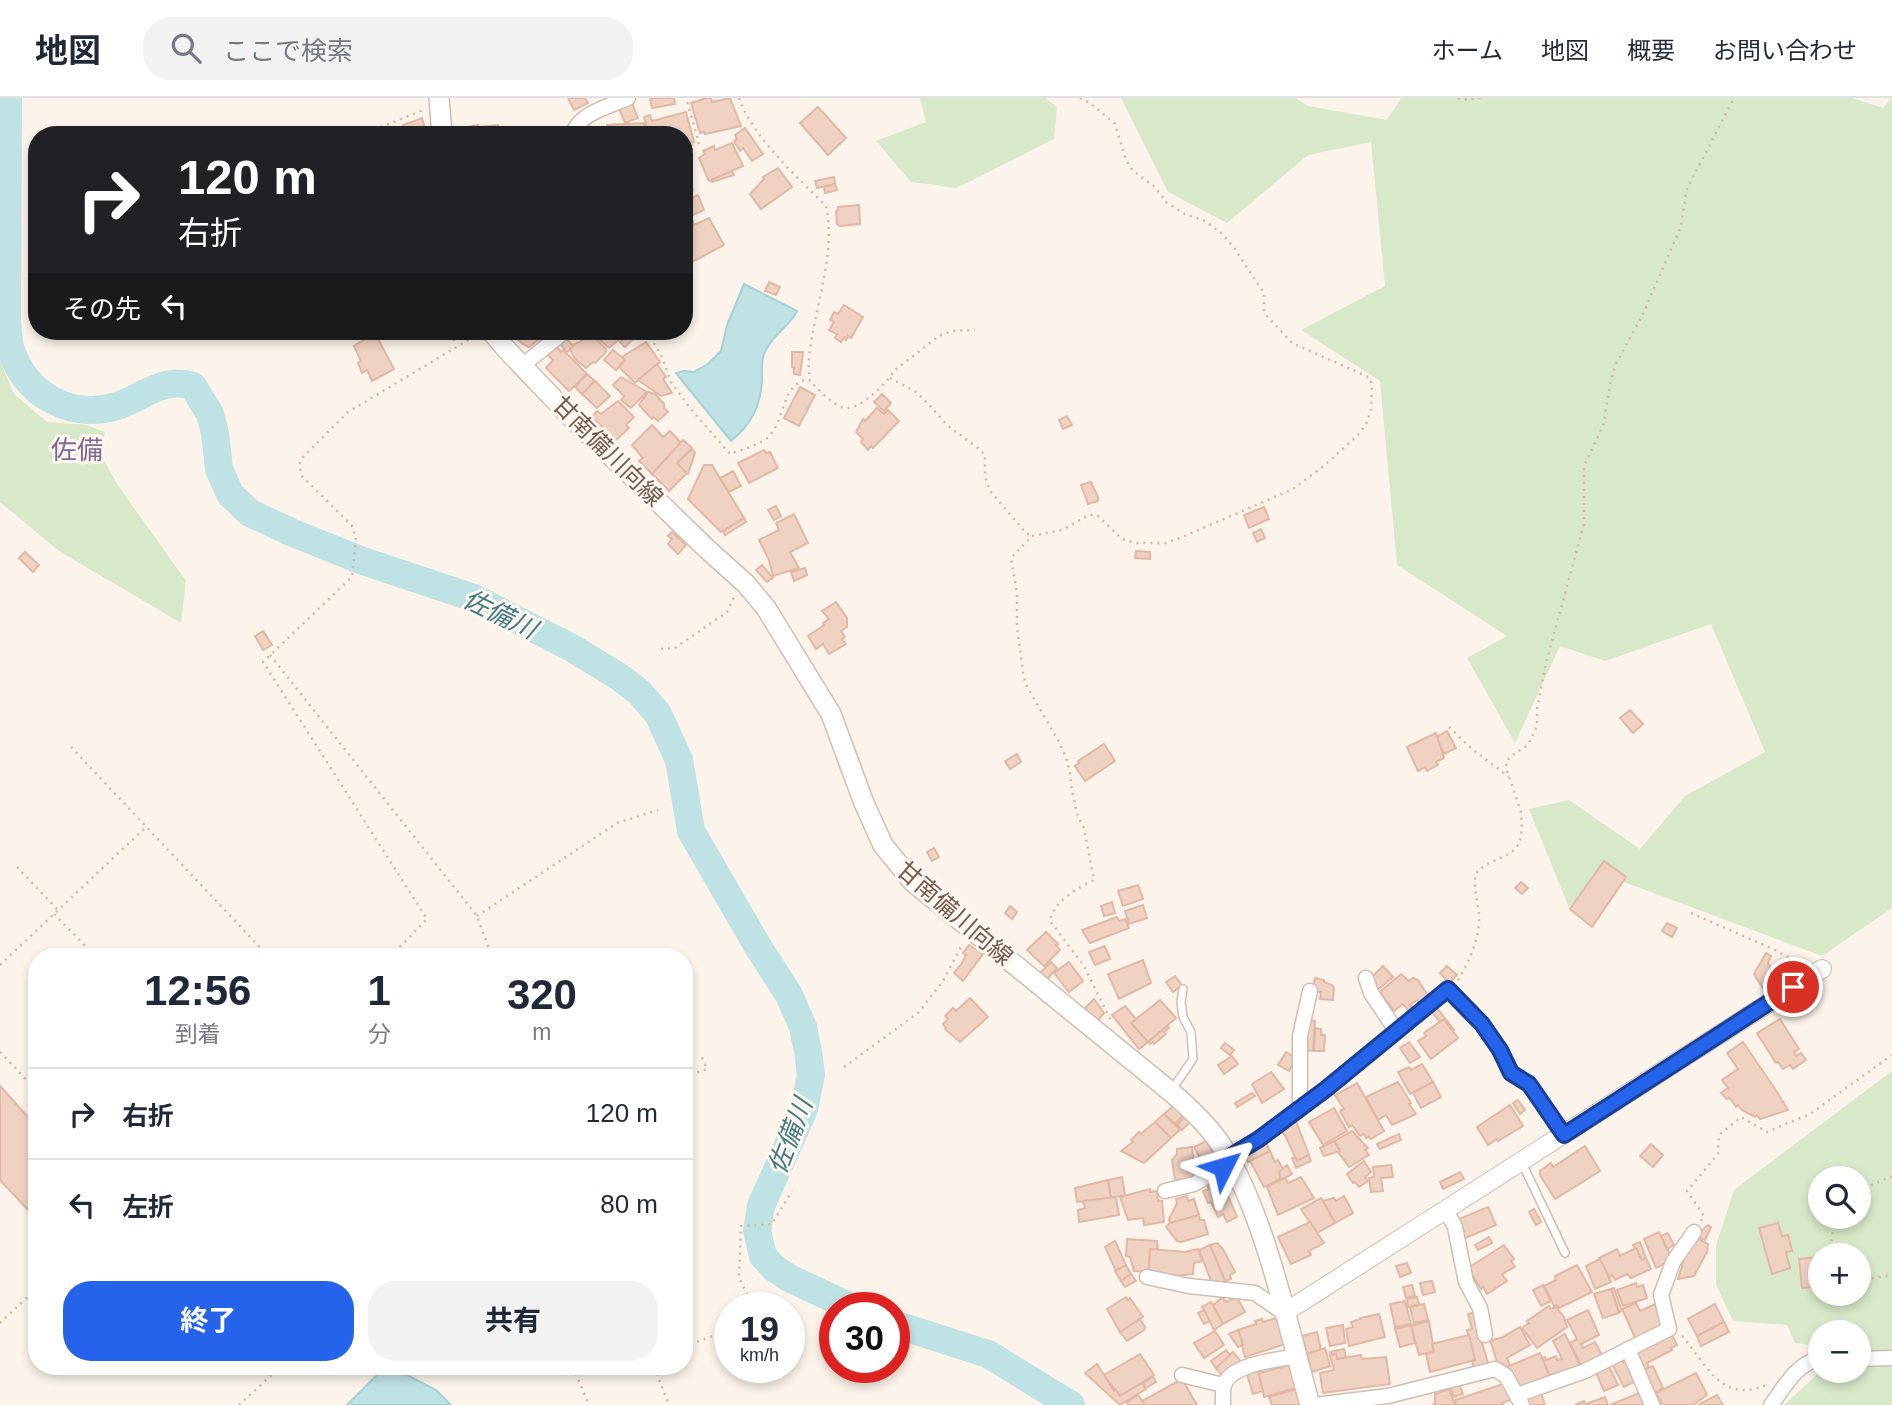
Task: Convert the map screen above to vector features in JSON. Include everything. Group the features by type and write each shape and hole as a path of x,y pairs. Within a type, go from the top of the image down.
{"main road":[{"path":"439,102 441,126"},
{"name":"甘南備川向線","path":"499,340 706,548 746,584 780,627 831,714 864,803 883,845 913,882 1171,1091 1208,1127 1228,1158 1257,1222 1310,1405"}],"street":[{"path":"575,126 582,119 628,98"},
{"path":"522,366 554,340"},
{"path":"1147,1277 1197,1287 1238,1289 1255,1293 1284,1312 1819,971"},
{"path":"1366,978 1371,993 1397,1032"},
{"path":"1165,1191 1194,1184 1223,1167 1228,1158 1300,1108 1448,989 1482,1024 1500,1050 1511,1073 1529,1084 1564,1135"},
{"path":"1300,1108 1300,1035 1310,991"},
{"path":"1446,1210 1455,1227 1466,1282 1480,1308 1485,1335"},
{"path":"1315,1405 1396,1400 1495,1369 1506,1376 1520,1400 1585,1371 1669,1329 1661,1295 1673,1262 1694,1232"},
{"path":"1628,1349 1653,1405"},
{"path":"1223,1405 1223,1385 1242,1368 1296,1356"},
{"path":"1871,1359 1892,1359"},
{"path":"1771,1405 1790,1378 1808,1361"},
{"path":"1182,1375 1223,1385"}],"lane":[{"path":"1171,1091 1193,1059 1191,1032 1183,1017 1183,989"},
{"path":"1522,1162 1566,1253"}],"path":[{"path":"686,98 699,143 693,145"},
{"path":"739,98 743,112 757,131 826,206 829,241 808,360 809,379 826,397 842,407 849,408 870,396 895,370 939,336 951,331 975,330"},
{"path":"1080,98 1115,124 1126,160 1132,170 1155,187 1167,203 1185,214 1205,221 1232,245 1264,293 1267,316 1282,334 1292,343 1370,379 1373,384 1371,409 1360,433 1325,465 1293,489 1180,538 1150,544 1122,539 1097,514 1089,515 1062,530 1032,536 1011,558 1017,593 1017,627 1026,685 1059,740 1066,757 1070,785 1077,814 1084,828 1094,880 1065,898 1055,909 1050,921 1084,966 1119,1037 1117,1048"},
{"path":"1458,98 1480,98"},
{"path":"1448,989 1456,983 1473,948 1479,920 1474,885 1476,873 1485,865 1511,853 1519,844 1521,812 1506,762 1528,746 1537,726 1537,709 1546,663 1584,524 1584,466 1603,426 1616,364 1648,303 1681,226 1686,191 1734,98"},
{"path":"382,126 439,102"},
{"path":"399,948 427,919 262,662 352,574 356,542 352,526 302,475 299,465 303,457 348,412 469,340"},
{"path":"652,340 671,382 730,454 763,442 770,436 790,391 795,384 809,379"},
{"path":"890,378 918,393 947,425 979,449 986,461 985,477 990,491 1026,533 1032,536"},
{"path":"661,649 675,648 727,612 737,593 746,584"},
{"path":"270,655 477,916 489,948"},
{"path":"1449,727 1472,749 1509,777"},
{"path":"71,747 260,948"},
{"path":"477,916 617,823 658,810"},
{"path":"0,965 146,827"},
{"path":"17,867 88,948"},
{"path":"1691,913 1819,971"},
{"path":"844,1067 918,1013 943,981 972,931"},
{"path":"0,1052 28,1082"},
{"path":"693,1074 707,1069 701,1055"},
{"path":"1694,1232 1704,1216 1687,1191 1718,1154 1719,1135 1741,1117 1767,1132 1810,1114 1892,1055"},
{"path":"1871,1185 1892,1176"},
{"path":"746,1292 739,1278 741,1226 772,1224 792,1191"},
{"path":"1871,1279 1892,1275"},
{"path":"0,1323 28,1297"},
{"path":"1669,1329 1683,1337 1709,1372 1729,1386 1753,1390 1790,1378"},
{"path":"693,1343 714,1335"},
{"path":"239,1405 272,1375"},
{"path":"576,1375 589,1405"},
{"path":"657,1375 669,1405"}],"green space":[{"path":"920,98 1045,98 1057,107 1054,139 957,188 911,182 876,141 926,122"},
{"path":"1121,98 1296,98 1308,106 1387,120 1401,98 1852,98 1883,108 1892,98 1892,908 1822,956 1600,873 1569,908 1529,809 1569,800 1640,849 1685,796 1765,752 1711,624 1605,661 1560,646 1515,743 1467,658 1507,636 1397,565 1380,381 1301,330 1385,286 1371,142 1308,155 1227,223 1168,192"},
{"path":"0,361 14,394 47,422 87,425 105,432 101,455 119,487 186,581 181,623 59,551 0,502"},
{"path":"1892,1071 1892,1405 1784,1405 1808,1383 1871,1383 1871,1320 1808,1320 1808,1345 1795,1343 1787,1325 1733,1321 1716,1285 1716,1245 1734,1190"}],"water":[{"path":"744,284 797,311 767,347 762,360 761,391 757,407 749,422 731,441 676,373 694,372 708,364 721,351 727,325"},
{"path":"377,1375 407,1375 436,1390 451,1405 347,1405"}],"building":[{"path":"568,98 585,98 588,103 574,110"},
{"path":"650,98 674,98 675,104 652,108"},
{"path":"711,98 712,102 730,98 741,126 700,133 691,103"},
{"path":"632,103 638,118 625,123 619,109"},
{"path":"818,107 846,138 828,155 800,123"},
{"path":"686,112 690,126 646,126 644,117 650,115 652,121"},
{"path":"422,118 424,126 403,126"},
{"path":"644,123 644,126 607,126"},
{"path":"745,128 763,154 752,161 743,148 740,151 734,141 737,139 735,135"},
{"path":"732,143 743,166 709,181 699,158 705,154 703,151 714,146 715,150"},
{"path":"778,168 792,187 761,209 750,194 763,177"},
{"path":"732,171 734,175 712,182 711,180"},
{"path":"834,177 835,184 817,188 815,181"},
{"path":"835,184 837,190 825,193 824,187"},
{"path":"698,195 704,210 693,215 693,197"},
{"path":"859,205 860,224 837,224 838,207"},
{"path":"709,218 724,245 693,261 693,222 694,225"},
{"path":"769,282 780,287 776,295 765,291"},
{"path":"844,305 863,317 851,338 848,336 846,340 844,337 841,342 835,338 837,334 829,330 834,322 830,320 834,312 838,314"},
{"path":"364,340 379,340 394,369 372,381 367,370 362,373 358,363 361,361 354,346"},
{"path":"519,340 538,340 529,347"},
{"path":"568,340 573,346 567,352 559,343"},
{"path":"597,340 606,352 586,368 575,359 570,349 572,345"},
{"path":"600,340 619,340 609,348"},
{"path":"622,340 632,340 625,347 620,342"},
{"path":"646,342 660,362 635,383 621,369 620,366 625,360 622,357"},
{"path":"557,347 587,374 569,391 546,368 553,360 548,355"},
{"path":"613,350 625,360 616,370 604,360"},
{"path":"792,352 803,352 800,375 794,374"},
{"path":"657,364 672,393 661,396 638,380"},
{"path":"587,374 595,381 582,394 575,387"},
{"path":"621,377 647,392 631,408 621,400 624,396 613,385"},
{"path":"595,381 610,396 597,408 582,394"},
{"path":"800,387 815,395 799,426 784,418"},
{"path":"648,392 655,394 668,412 658,421 653,417 652,419 639,405"},
{"path":"882,394 891,403 884,411 874,402"},
{"path":"618,401 634,417 626,425 629,428 616,440 592,417 597,411 601,414"},
{"path":"877,408 884,414 888,410 899,421 868,450 856,432 863,419 865,421"},
{"path":"1067,416 1072,425 1063,429 1059,420"},
{"path":"652,425 663,437 670,431 681,443 652,474 639,461 643,458 632,445"},
{"path":"683,440 692,448 677,463 687,473 669,491 652,474"},
{"path":"692,449 695,453 688,474 677,463"},
{"path":"764,450 766,453 770,452 778,468 749,483 738,463"},
{"path":"704,465 712,465 744,518 721,532 688,499"},
{"path":"733,471 741,486 729,492 720,478"},
{"path":"1091,482 1098,501 1088,504 1081,485"},
{"path":"776,506 781,516 774,520 768,510"},
{"path":"1264,507 1269,519 1249,528 1244,515"},
{"path":"794,514 808,543 790,552 799,568 773,576 759,540 779,530 776,523"},
{"path":"744,518 746,522 725,535 723,531"},
{"path":"1261,529 1265,538 1257,542 1253,533"},
{"path":"672,532 686,545 678,554 668,544 672,539 668,536"},
{"path":"1136,551 1150,552 1150,559 1135,558"},
{"path":"25,552 39,565 33,572 19,558"},
{"path":"762,565 773,578 767,582 756,570"},
{"path":"805,568 807,575 794,581 791,572"},
{"path":"836,602 847,618 847,627 841,631 846,644 829,654 823,644 816,649 808,636 829,619 822,611"},
{"path":"263,631 272,645 263,650 255,636"},
{"path":"1630,710 1643,724 1633,733 1620,718"},
{"path":"1447,731 1456,748 1444,754 1436,737"},
{"path":"1436,733 1444,758 1427,771 1425,767 1418,771 1407,747"},
{"path":"1104,744 1115,761 1085,781 1075,766 1078,761"},
{"path":"1017,754 1021,762 1010,769 1005,761"},
{"path":"934,848 939,857 932,861 927,852"},
{"path":"1604,861 1626,877 1592,927 1570,909"},
{"path":"1521,882 1528,888 1522,894 1515,888"},
{"path":"1138,885 1143,899 1123,906 1118,891"},
{"path":"1112,902 1115,913 1104,916 1101,906"},
{"path":"1143,905 1147,918 1129,924 1125,911"},
{"path":"1010,906 1017,912 1012,919 1005,913"},
{"path":"1117,917 1119,921 1125,919 1129,928 1090,943 1082,930"},
{"path":"1667,923 1677,928 1672,937 1662,931"},
{"path":"1046,932 1058,944 1056,945 1060,950 1044,966 1027,950"},
{"path":"969,945 983,954 963,981 954,973 962,963 966,955 963,953"},
{"path":"1105,946 1110,959 1095,965 1089,952"},
{"path":"1766,953 1771,956 1768,963 1779,981 1775,984 1777,986 1766,993 1754,974"},
{"path":"1143,960 1151,983 1119,999 1108,974"},
{"path":"1051,962 1057,968 1047,979 1040,973"},
{"path":"1069,962 1083,981 1069,992 1054,973"},
{"path":"1383,966 1393,977 1374,993 1368,981"},
{"path":"1447,966 1457,975 1449,983 1440,973"},
{"path":"1401,974 1409,981 1413,978 1418,980 1429,997 1421,1005 1417,1000 1410,1005 1415,1011 1411,1014 1403,1004 1394,1011 1380,992"},
{"path":"1175,976 1182,985 1173,992 1166,982"},
{"path":"1315,978 1332,985 1333,1000 1320,999 1321,992 1312,992"},
{"path":"970,998 988,1017 960,1042 943,1024 948,1019 945,1016 953,1008 956,1011"},
{"path":"1094,999 1104,1013 1098,1020 1084,1009"},
{"path":"1160,1000 1176,1018 1148,1042 1131,1023"},
{"path":"1125,1006 1136,1019 1131,1023 1148,1042 1139,1049 1112,1015"},
{"path":"1437,1008 1454,1030 1452,1031 1444,1019 1440,1022 1432,1012"},
{"path":"1444,1019 1458,1038 1431,1059 1418,1041 1426,1036 1424,1033"},
{"path":"1780,1019 1799,1049 1794,1052 1796,1056 1801,1053 1806,1060 1793,1069 1790,1065 1783,1069 1776,1063 1757,1033"},
{"path":"1306,1020 1315,1021 1313,1051 1304,1050"},
{"path":"1167,1026 1169,1028 1164,1032 1166,1034 1154,1044 1148,1042"},
{"path":"1315,1028 1321,1029 1321,1035 1325,1035 1324,1051 1314,1051"},
{"path":"1409,1042 1420,1057 1410,1063 1400,1048"},
{"path":"1743,1042 1788,1110 1760,1119 1738,1105 1736,1107 1730,1098 1727,1099 1721,1093 1728,1088 1722,1080 1738,1069 1727,1053"},
{"path":"1225,1043 1234,1050 1230,1055 1221,1048"},
{"path":"1286,1052 1296,1058 1289,1071 1278,1065"},
{"path":"1232,1056 1238,1064 1224,1074 1218,1065"},
{"path":"1422,1064 1433,1082 1410,1094 1398,1072 1409,1067 1411,1070"},
{"path":"1271,1072 1284,1089 1262,1103 1252,1084"},
{"path":"1398,1082 1416,1114 1392,1125 1386,1115 1378,1120 1366,1097"},
{"path":"1433,1082 1441,1097 1421,1108 1413,1093"},
{"path":"1357,1083 1384,1131 1371,1139 1364,1134 1360,1136 1352,1125 1349,1127 1340,1111 1344,1109 1335,1095"},
{"path":"0,1086 28,1117 28,1210 0,1180"},
{"path":"1252,1093 1255,1096 1237,1107 1235,1103"},
{"path":"1518,1100 1525,1110 1520,1114 1513,1103"},
{"path":"1510,1105 1523,1126 1488,1145 1477,1127"},
{"path":"1173,1106 1183,1115 1175,1124 1164,1114"},
{"path":"1334,1108 1347,1131 1323,1145 1309,1122"},
{"path":"1164,1114 1180,1130 1171,1138 1155,1122"},
{"path":"1184,1117 1190,1122 1182,1130 1177,1125"},
{"path":"1295,1119 1309,1155 1297,1161 1285,1135 1280,1131"},
{"path":"1155,1122 1171,1138 1144,1163 1121,1151 1133,1142 1131,1140 1139,1132 1141,1134"},
{"path":"1352,1131 1368,1148 1365,1150 1369,1155 1349,1167 1334,1141"},
{"path":"1399,1134 1401,1140 1380,1149 1377,1144"},
{"path":"1206,1141 1213,1153 1201,1160 1194,1147"},
{"path":"1334,1141 1340,1151 1324,1156 1320,1148"},
{"path":"1266,1143 1270,1151 1248,1162 1244,1154"},
{"path":"1651,1144 1663,1155 1653,1167 1640,1156"},
{"path":"1585,1146 1600,1171 1555,1199 1540,1171 1551,1163 1553,1167"},
{"path":"1192,1147 1195,1178 1175,1180 1172,1160 1177,1149"},
{"path":"1270,1151 1275,1162 1278,1160 1283,1169 1279,1172 1282,1178 1264,1187 1250,1161"},
{"path":"1309,1155 1311,1161 1296,1168 1292,1158 1295,1157 1297,1161"},
{"path":"1364,1161 1371,1172 1365,1177 1368,1181 1359,1187 1347,1174"},
{"path":"1287,1165 1292,1174 1281,1180 1279,1172"},
{"path":"1391,1165 1393,1177 1381,1178 1383,1191 1371,1192 1369,1178 1374,1177 1373,1167"},
{"path":"1460,1172 1464,1179 1443,1189 1440,1182"},
{"path":"1219,1175 1237,1217 1227,1222 1223,1214 1218,1217 1203,1191 1209,1189 1205,1181"},
{"path":"1122,1177 1125,1195 1111,1198 1108,1180"},
{"path":"1301,1177 1314,1198 1278,1215 1267,1187 1285,1178 1288,1183"},
{"path":"1108,1180 1111,1198 1077,1202 1075,1188"},
{"path":"1150,1189 1150,1192 1157,1191 1158,1201 1162,1201 1164,1222 1144,1225 1143,1218 1128,1220 1120,1197"},
{"path":"1187,1196 1188,1201 1194,1199 1199,1215 1170,1223 1176,1199"},
{"path":"1344,1196 1353,1213 1335,1223 1323,1201 1334,1198 1336,1201"},
{"path":"1116,1197 1119,1215 1079,1222 1078,1210 1085,1208 1083,1201"},
{"path":"1321,1198 1335,1223 1317,1233 1301,1209"},
{"path":"1488,1207 1496,1225 1463,1239 1459,1219"},
{"path":"1534,1209 1541,1222 1536,1225 1529,1212"},
{"path":"1199,1215 1200,1220 1204,1220 1208,1234 1181,1242 1177,1241 1166,1227 1170,1223"},
{"path":"1310,1222 1324,1243 1309,1251 1311,1255 1291,1264 1278,1237"},
{"path":"1778,1223 1782,1236 1788,1235 1792,1251 1786,1252 1790,1268 1772,1274 1759,1228"},
{"path":"1708,1225 1711,1227 1705,1240 1695,1236"},
{"path":"1659,1232 1670,1255 1666,1263 1656,1268 1644,1239"},
{"path":"1668,1233 1674,1245 1667,1249 1661,1236"},
{"path":"1489,1237 1492,1243 1478,1250 1475,1245"},
{"path":"1696,1238 1708,1244 1707,1252 1694,1276 1678,1279 1683,1263 1679,1261"},
{"path":"1127,1239 1157,1241 1158,1249 1150,1249 1149,1272 1134,1271 1130,1257 1126,1256"},
{"path":"1115,1241 1126,1265 1116,1271 1105,1247"},
{"path":"1640,1242 1646,1258 1642,1260 1633,1245"},
{"path":"1217,1243 1235,1272 1230,1275 1231,1279 1225,1281 1210,1245"},
{"path":"1210,1245 1225,1281 1213,1286 1199,1250"},
{"path":"1504,1245 1514,1259 1511,1261 1515,1267 1502,1274 1507,1281 1487,1294 1468,1268"},
{"path":"1636,1248 1642,1260 1646,1258 1651,1269 1631,1278 1627,1274 1615,1280 1612,1275 1609,1277 1599,1258 1617,1249 1620,1256"},
{"path":"1150,1249 1185,1252 1198,1249 1202,1261 1194,1263 1193,1274 1174,1276 1149,1272"},
{"path":"1808,1258 1808,1287 1802,1288 1799,1259"},
{"path":"1600,1259 1611,1282 1595,1289 1586,1266"},
{"path":"1407,1263 1411,1273 1400,1277 1396,1266"},
{"path":"1126,1265 1131,1274 1121,1281 1115,1271"},
{"path":"1577,1265 1592,1292 1559,1308 1554,1306 1544,1286 1556,1280 1555,1276"},
{"path":"1131,1274 1136,1281 1125,1287 1121,1281"},
{"path":"1432,1281 1435,1292 1423,1295 1420,1283"},
{"path":"1636,1283 1637,1287 1643,1285 1647,1298 1623,1306 1617,1290"},
{"path":"1412,1285 1415,1296 1406,1298 1403,1287"},
{"path":"1543,1285 1551,1301 1541,1306 1533,1290"},
{"path":"1614,1288 1622,1311 1619,1312 1611,1289"},
{"path":"1611,1289 1619,1313 1603,1318 1594,1294"},
{"path":"1126,1297 1128,1300 1130,1298 1143,1317 1120,1332 1107,1309"},
{"path":"1223,1297 1225,1302 1237,1297 1245,1312 1223,1324 1213,1305"},
{"path":"1417,1297 1419,1304 1408,1307 1407,1299"},
{"path":"1405,1301 1411,1324 1395,1327 1390,1304"},
{"path":"1211,1302 1223,1324 1214,1330 1202,1307"},
{"path":"1636,1303 1640,1311 1655,1304 1664,1327 1636,1340 1622,1309"},
{"path":"1424,1304 1428,1320 1414,1323 1410,1307"},
{"path":"1715,1304 1724,1322 1697,1336 1688,1319"},
{"path":"1549,1306 1551,1309 1556,1307 1564,1317 1567,1327 1537,1348 1522,1328 1529,1323 1527,1321"},
{"path":"1204,1310 1210,1321 1204,1324 1198,1313"},
{"path":"1588,1310 1599,1335 1581,1344 1583,1348 1595,1342 1603,1357 1582,1367 1570,1343 1577,1339 1567,1320"},
{"path":"1473,1313 1489,1366 1474,1370 1472,1361 1475,1360 1467,1330 1472,1329 1468,1314"},
{"path":"1379,1314 1385,1337 1349,1346 1346,1329 1353,1327 1351,1322"},
{"path":"1276,1318 1285,1344 1245,1357 1238,1330 1256,1324 1255,1321 1262,1319 1263,1322"},
{"path":"1140,1319 1144,1330 1127,1341 1120,1332"},
{"path":"1429,1321 1434,1351 1419,1355 1411,1326"},
{"path":"1724,1322 1729,1332 1701,1346 1697,1336"},
{"path":"1343,1325 1345,1343 1330,1346 1326,1328"},
{"path":"1411,1325 1415,1343 1400,1347 1395,1329"},
{"path":"1520,1327 1530,1345 1507,1358 1510,1366 1506,1372 1503,1364 1498,1365 1490,1340 1501,1338"},
{"path":"1238,1330 1243,1345 1238,1347 1229,1334"},
{"path":"1215,1331 1224,1345 1204,1358 1194,1343"},
{"path":"1317,1332 1321,1349 1307,1354 1302,1336"},
{"path":"1565,1334 1581,1367 1550,1377 1542,1358 1545,1357 1546,1360 1556,1356 1557,1360 1562,1359 1553,1341"},
{"path":"1469,1335 1475,1360 1430,1372 1426,1354 1434,1351 1432,1344"},
{"path":"1672,1335 1677,1345 1647,1363 1649,1368 1643,1370 1635,1352"},
{"path":"1325,1348 1330,1366 1312,1372 1307,1354"},
{"path":"1344,1349 1346,1357 1337,1359 1336,1354 1330,1355 1330,1352"},
{"path":"1226,1350 1231,1356 1216,1368 1211,1361"},
{"path":"1233,1352 1242,1363 1223,1377 1216,1368"},
{"path":"1540,1353 1550,1377 1518,1388 1507,1367"},
{"path":"1140,1354 1154,1375 1120,1396 1104,1375"},
{"path":"1336,1354 1337,1359 1361,1355 1362,1359 1386,1357 1390,1384 1323,1393 1320,1373 1334,1370 1330,1355"},
{"path":"1620,1357 1622,1362 1626,1362 1636,1381 1624,1387 1611,1362"},
{"path":"1097,1364 1120,1396 1142,1383 1146,1389 1120,1405 1085,1373"},
{"path":"1608,1364 1618,1385 1604,1391 1595,1370"},
{"path":"1290,1365 1296,1388 1264,1397 1259,1373"},
{"path":"1653,1366 1663,1388 1653,1394 1643,1370"},
{"path":"1261,1368 1262,1372 1258,1373 1263,1391 1253,1394 1246,1371"},
{"path":"1696,1373 1707,1395 1693,1405 1662,1405 1656,1393"},
{"path":"1153,1377 1156,1382 1146,1388 1143,1383"},
{"path":"1182,1379 1197,1405 1145,1405 1142,1401"},
{"path":"1458,1381 1463,1394 1454,1397 1449,1384"},
{"path":"1506,1383 1513,1399 1502,1403 1503,1405 1457,1405 1455,1400"},
{"path":"1297,1389 1302,1405 1272,1405 1269,1397"},
{"path":"1449,1389 1455,1405 1432,1405 1435,1404 1435,1394"},
{"path":"1540,1390 1545,1405 1526,1405 1524,1397"},
{"path":"1639,1393 1644,1405 1610,1405"},
{"path":"1138,1395 1145,1405 1128,1405 1127,1402"},
{"path":"1717,1395 1723,1405 1698,1405"},
{"path":"1605,1397 1608,1405 1575,1405 1584,1401 1586,1404"}],"waterway":[{"name":"佐備川","path":"8,98 8,337 17,364 37,390 66,406 99,409 117,406 163,386 193,386 210,414 219,469 230,494 250,513 363,561 474,598 572,648 618,676 639,692 658,714 679,760 691,831 789,995 803,1027 811,1075 804,1109 761,1206 757,1231 763,1256 774,1268 819,1292"},
{"name":"佐備川","path":"910,1329 988,1354 1071,1405"}],"district":[{"name":"佐備","path":"77,450"}],"route":[{"path":"1223,1167 1228,1158 1259,1139 1326,1089 1448,989 1475,1020 1482,1024 1500,1050 1511,1073 1529,1084 1564,1135 1793,987"}]}
